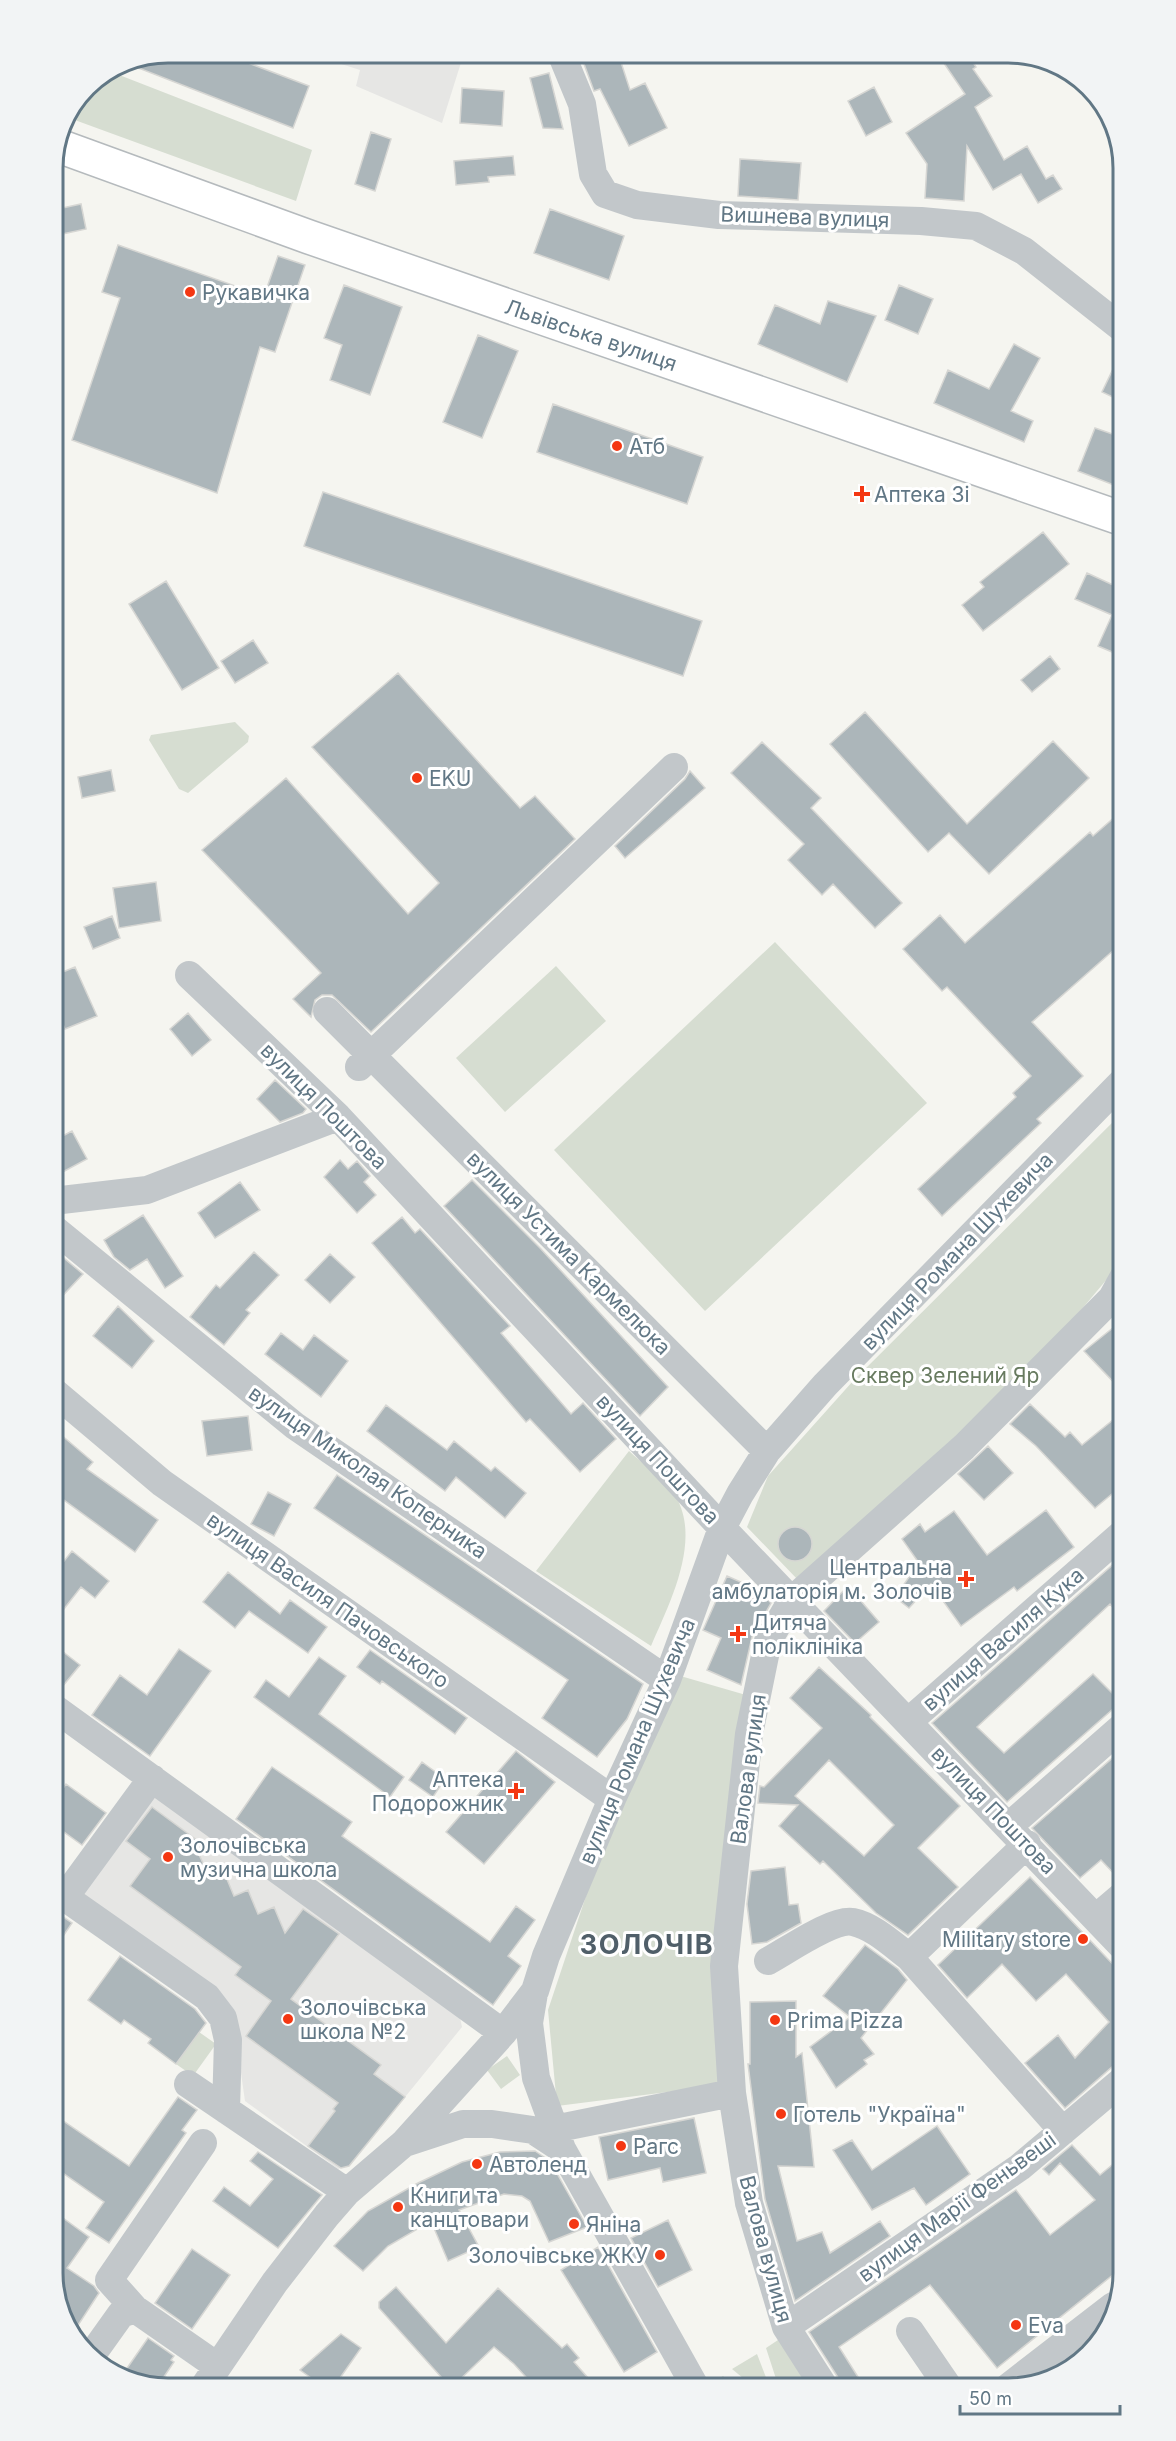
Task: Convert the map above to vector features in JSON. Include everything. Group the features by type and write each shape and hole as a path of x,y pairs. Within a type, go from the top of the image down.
{"main road":[{"name":"Львівська вулиця","path":"66,148 309,237 1113,515"}],"street":[{"name":"Вишнева вулиця","path":"564,63 582,104 593,174 605,194 637,205 719,215 921,221 976,226 1024,250 1113,320"},
{"path":"365,1062 674,767"},
{"name":"вулиця Поштова","path":"189,975 338,1117 722,1528 1113,1936"},
{"name":"вулиця Устима Кармелюка","path":"327,1011 365,1062 767,1451"},
{"name":"вулиця Романа Шухевича","path":"403,2144 502,2033 535,1991 546,1956 612,1799 667,1680 722,1528 767,1451 825,1385 1113,1092"},
{"path":"63,1200 147,1190 338,1117"},
{"name":"вулиця Миколая Коперника","path":"63,1236 295,1426 667,1680"},
{"name":"Валова вулиця","path":"819,2378 786,2327 749,2202 732,2093 724,1995 724,1966 749,1734 768,1641 792,1600 964,1447 1113,1296"},
{"name":"вулиця Василя Пачовського","path":"63,1399 162,1483 612,1799"},
{"name":"вулиця Василя Кука","path":"909,1721 1113,1543"},
{"path":"63,1715 502,2033"},
{"path":"909,1957 1018,1835 1113,1737"},
{"path":"63,1887 152,1778"},
{"path":"63,1896 207,1997 223,2018 228,2040 226,2109"},
{"path":"1096,1918 1113,1904"},
{"path":"768,1961 833,1924 852,1921 872,1930 909,1957 1063,2132"},
{"path":"535,1991 529,2023 536,2078 558,2139 690,2378"},
{"path":"188,2084 347,2192"},
{"name":"вулиця Марії Феньвеші","path":"786,2327 1020,2167 1113,2089"},
{"path":"202,2143 109,2280 135,2308 210,2377 303,2245 347,2192 403,2144 463,2124 492,2124 532,2130 558,2139 732,2093"},
{"path":"96,2349 121,2314 135,2308"},
{"path":"1023,2377 1102,2320"},
{"path":"910,2331 942,2378"}],"shaded area":[{"path":"338,63 461,63 442,123 356,86 360,70"},
{"path":"148,1790 459,2013 462,2027 349,2166 338,2169 245,2101 237,2045 74,1891"}],"green space":[{"path":"120,75 312,150 296,201 75,120 85,104 99,89"},
{"path":"235,722 249,736 248,742 188,793 179,789 149,740 151,735"},
{"path":"775,942 927,1103 705,1311 554,1150"},
{"path":"556,966 606,1021 505,1112 456,1058"},
{"name":"Сквер Зелений Яр","path":"1113,1122 1113,1272 993,1415 799,1581 747,1527 768,1476 853,1381"},
{"path":"629,1451 669,1486 682,1510 685,1529 685,1549 681,1569 667,1610 651,1646 536,1571"},
{"path":"677,1675 746,1695 723,2085 557,2106 548,2010 619,1797"},
{"path":"199,2032 216,2044 193,2076 176,2064"},
{"path":"507,2056 520,2075 501,2089 487,2070"},
{"path":"781,2338 807,2378 776,2378 766,2348"},
{"path":"757,2354 766,2378 743,2378 732,2369"}],"building":[{"path":"168,63 248,63 309,86 293,128 138,68"},
{"path":"584,63 621,63 630,90 645,83 667,128 629,146 600,89 594,91"},
{"path":"944,63 973,63 976,67 973,69 992,96 975,107 1004,160 1027,146 1046,179 1053,175 1062,189 1038,203 1021,174 993,190 967,146 964,201 925,198 927,164 906,133 965,94"},
{"path":"549,73 563,129 543,128 530,78"},
{"path":"874,87 892,122 866,136 848,101"},
{"path":"462,88 504,91 502,126 460,123"},
{"path":"371,132 391,139 375,191 355,184"},
{"path":"513,156 515,175 488,177 489,182 456,185 454,161"},
{"path":"740,159 801,163 798,200 738,196"},
{"path":"81,204 86,229 63,234 63,208"},
{"path":"550,209 624,236 609,280 534,253"},
{"path":"118,245 264,296 278,256 305,265 275,352 260,347 217,493 72,440 120,298 102,292"},
{"path":"344,285 402,307 370,395 330,380 342,345 324,338"},
{"path":"899,285 933,299 918,334 885,320"},
{"path":"828,301 876,316 847,382 758,344 775,305 820,324"},
{"path":"478,335 518,351 482,438 443,422"},
{"path":"1014,344 1040,358 1011,411 1033,421 1024,442 934,403 948,370 989,389"},
{"path":"1113,369 1113,397 1102,392"},
{"path":"553,404 703,457 687,504 537,452"},
{"path":"1095,428 1113,434 1113,485 1078,471"},
{"path":"323,492 702,621 683,676 304,546"},
{"path":"1043,532 1069,564 983,631 962,605 984,587 980,582"},
{"path":"1087,573 1113,585 1113,652 1098,646 1112,615 1075,599"},
{"path":"166,581 219,668 182,690 129,604"},
{"path":"253,640 268,663 235,683 221,661"},
{"path":"1050,656 1060,669 1032,692 1021,680"},
{"path":"398,673 520,808 535,796 575,839 371,1032 332,995 322,995 315,1000 311,1017 293,999 321,973 202,850 286,778 408,914 439,883 312,747"},
{"path":"865,712 967,824 1053,741 1089,778 989,874 949,833 928,852 830,744"},
{"path":"762,742 821,798 811,808 902,903 875,928 833,884 822,895 788,860 804,844 731,773"},
{"path":"111,770 115,791 82,798 78,777"},
{"path":"690,771 705,788 625,858 615,846 685,779"},
{"path":"1113,819 1113,951 1032,1022 1083,1076 1037,1119 1041,1123 942,1216 918,1189 1016,1097 1013,1093 1031,1076 947,987 942,991 903,949 940,915 965,943 1090,832 1093,836"},
{"path":"156,882 161,921 119,928 113,888"},
{"path":"112,916 120,938 93,949 84,927"},
{"path":"75,967 97,1016 65,1029 63,1024 63,972"},
{"path":"188,1013 211,1040 192,1056 170,1029"},
{"path":"275,1080 306,1109 303,1113 280,1122 257,1099"},
{"path":"72,1131 87,1159 63,1172 63,1136"},
{"path":"340,1160 348,1169 357,1161 370,1176 364,1182 376,1195 357,1213 324,1177"},
{"path":"472,1180 540,1248 668,1387 640,1416 444,1206"},
{"path":"240,1182 260,1210 215,1238 198,1213"},
{"path":"143,1215 183,1276 165,1288 147,1259 130,1270 114,1257 104,1240"},
{"path":"402,1217 415,1233 420,1229 510,1326 501,1333 571,1414 583,1403 616,1439 580,1472 530,1419 526,1422 372,1243"},
{"path":"254,1252 279,1275 246,1310 250,1313 224,1345 190,1317 216,1285 220,1288"},
{"path":"330,1254 355,1277 330,1303 305,1280"},
{"path":"63,1257 83,1274 63,1295"},
{"path":"118,1306 154,1341 132,1368 93,1336"},
{"path":"1113,1328 1113,1381 1084,1351"},
{"path":"281,1333 303,1350 314,1335 348,1361 321,1397 265,1354"},
{"path":"1030,1404 1065,1437 1070,1432 1082,1445 1113,1420 1113,1493 1095,1508 1036,1446 1010,1424"},
{"path":"386,1405 447,1450 454,1441 491,1471 495,1467 526,1493 505,1518 456,1477 445,1491 367,1431"},
{"path":"248,1416 252,1450 207,1456 202,1421"},
{"path":"63,1436 93,1462 87,1469 158,1520 135,1552 63,1499"},
{"path":"988,1446 1013,1473 984,1500 958,1474"},
{"path":"337,1475 643,1684 627,1719 597,1757 542,1718 568,1680 314,1508"},
{"path":"268,1492 291,1504 274,1536 251,1524"},
{"path":"1046,1510 1074,1547 1017,1591 1014,1587 961,1626 931,1584 909,1608 895,1597 919,1563 902,1539 920,1524 925,1532 954,1511 987,1555"},
{"path":"795,1527 807,1532 812,1544 807,1556 795,1561 783,1556 778,1544 783,1532"},
{"path":"72,1551 109,1581 95,1598 81,1587 63,1610 63,1562"},
{"path":"1113,1565 1113,1607 1110,1604 977,1727 1004,1753 1093,1674 1113,1694 1113,1709 1007,1802 932,1723"},
{"path":"228,1572 280,1614 290,1600 327,1627 308,1653 249,1611 235,1628 203,1602"},
{"name":"Дитяча поліклініка","path":"727,1576 759,1590 771,1603 752,1637 741,1685 707,1670 721,1638 703,1630"},
{"path":"848,1586 879,1622 855,1643 824,1611"},
{"path":"179,1649 211,1671 150,1756 92,1715 120,1675 147,1695"},
{"path":"370,1650 467,1718 455,1734 382,1681 380,1684 357,1667"},
{"path":"63,1652 80,1665 63,1686"},
{"path":"319,1657 346,1676 319,1714 404,1777 390,1797 254,1697 266,1680 289,1697"},
{"path":"819,1667 871,1715 870,1717 960,1806 918,1848 958,1887 908,1935 876,1913 823,1861 820,1864 779,1826 798,1805 758,1803 760,1786 764,1787 822,1728 790,1698","holes":["829,1760 894,1825 864,1856 795,1796"]},
{"path":"516,1751 555,1782 484,1864 446,1832"},
{"path":"1113,1758 1113,1873 1101,1860 1080,1878 1032,1828"},
{"path":"422,1762 445,1779 433,1797 409,1780"},
{"path":"272,1767 352,1822 342,1836 490,1942 516,1906 535,1920 508,1956 521,1966 493,2005 236,1819"},
{"path":"66,1784 106,1813 82,1845 63,1831 63,1788"},
{"name":"Золочівська школа №2","path":"152,1807 198,1841 195,1846 210,1878 224,1872 234,1896 248,1890 258,1914 274,1907 285,1933 303,1909 339,1934 291,1999 381,2065 374,2074 405,2097 349,2166 341,2168 308,2146 335,2111 333,2109 338,2103 246,2036 271,2001 235,1975 241,1967 130,1886 150,1859 126,1841"},
{"path":"785,1867 789,1905 798,1904 801,1923 767,1942 752,1944 747,1904 751,1871"},
{"path":"1030,1877 1113,1964 1113,2067 1065,2108 1025,2063 1058,2035 1075,2058 1109,2022 1066,1974 1036,2001 1002,1964 967,1998 938,1965"},
{"path":"63,1917 72,1923 63,1936"},
{"path":"865,1945 898,1969 907,1980 861,2038 874,2054 864,2060 867,2064 836,2088 810,2047 850,2017 823,1996"},
{"path":"120,1956 195,2009 206,2023 176,2064 148,2043 151,2039 124,2020 121,2024 88,2000"},
{"path":"796,2001 796,2057 802,2053 814,2167 778,2166 797,2241 822,2232 830,2253 880,2221 890,2236 795,2301 765,2199 748,2064 750,2064 750,2002"},
{"path":"178,2097 197,2110 182,2130 186,2133 109,2243 86,2228 104,2202 63,2173 63,2121 129,2166"},
{"path":"694,2118 706,2173 663,2182 660,2168 608,2180 599,2137"},
{"path":"937,2126 970,2174 926,2205 914,2188 872,2210 833,2150 852,2140 872,2170"},
{"path":"1072,2145 1100,2175 1113,2164 1113,2275 997,2368 930,2285 839,2347 859,2378 838,2378 809,2332 1016,2190 1050,2235 1095,2200 1060,2163 1049,2175 1043,2169"},
{"path":"535,2151 550,2161 587,2227 549,2242 530,2201 522,2196 504,2194 459,2210 479,2247 448,2261 431,2221 388,2246 363,2271 334,2246 368,2211 462,2162 500,2152"},
{"path":"258,2152 322,2195 278,2248 213,2201 224,2187 250,2206 273,2179 250,2161"},
{"path":"63,2218 89,2237 67,2268 94,2286 99,2293 77,2326 65,2293"},
{"name":"Золочівське ЖКУ","path":"668,2220 692,2270 658,2287 631,2238"},
{"path":"598,2247 657,2352 624,2372 561,2270"},
{"path":"192,2249 230,2275 192,2329 155,2303"},
{"path":"396,2287 446,2343 498,2288 562,2348 567,2344 579,2358 574,2362 588,2378 527,2378 494,2347 461,2378 442,2378 379,2308 379,2302"},
{"path":"341,2334 361,2348 340,2378 311,2378 300,2370"},
{"path":"148,2338 174,2356 171,2360 174,2362 163,2378 127,2369"}],"place":[{"name":"Рукавичка","path":"190,292"},
{"name":"Атб","path":"617,446"},
{"name":"Аптека 3і","path":"862,494"},
{"name":"EKU","path":"417,778"},
{"name":"Центральна амбулаторія м. Золочів","path":"966,1579"},
{"name":"Дитяча поліклініка","path":"738,1634"},
{"name":"Аптека Подорожник","path":"516,1791"},
{"name":"Золочівська музична школа","path":"168,1857"},
{"name":"Military store","path":"1083,1939"},
{"name":"Золочівська школа №2","path":"288,2019"},
{"name":"Prima Pizza","path":"775,2020"},
{"name":"Готель \"Україна\"","path":"781,2114"},
{"name":"Рагс","path":"621,2146"},
{"name":"Автоленд","path":"477,2164"},
{"name":"Книги та канцтовари","path":"398,2207"},
{"name":"Яніна","path":"574,2224"},
{"name":"Золочівське ЖКУ","path":"660,2255"},
{"name":"Eva","path":"1016,2325"}],"district":[{"name":"ЗОЛОЧІВ","path":"647,1944"}]}
